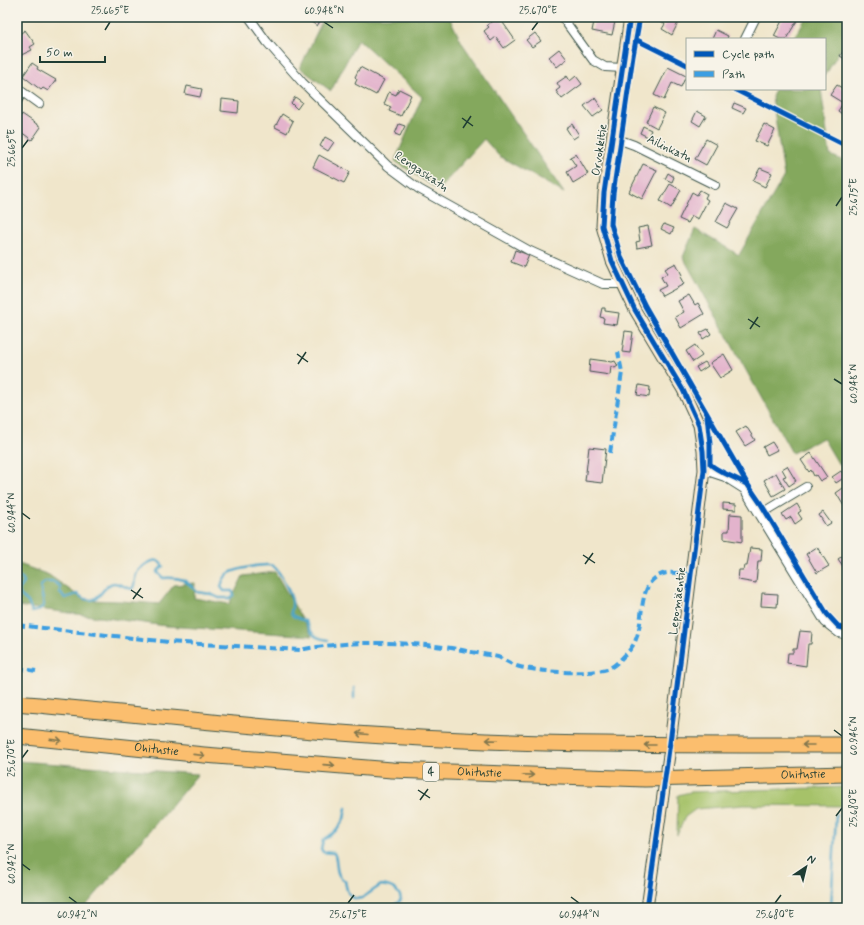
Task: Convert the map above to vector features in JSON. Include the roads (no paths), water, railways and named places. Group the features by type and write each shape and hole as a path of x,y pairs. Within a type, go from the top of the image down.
{"highway":[{"path":"17,703 210,722 404,738 647,745 847,745"},
{"name":"Ohitustie","path":"17,736 204,756 392,770 645,779 847,774"}],"street":[{"name":"Rengaskatu","path":"249,17 267,42 302,82 388,166 419,189 530,251 603,284 623,284"},
{"path":"562,17 593,60 605,67 622,68"},
{"name":"Orvokkitie","path":"630,17 604,193 602,226 612,260 635,310 683,390 699,425 704,470"},
{"path":"746,38 756,17"},
{"path":"17,101 20,90 39,104"},
{"name":"Ailinkatu","path":"612,137 634,144 716,185"},
{"path":"704,470 725,477 744,489 761,514 825,622 839,633 847,635"},
{"name":"Lepomäentie","path":"671,735 704,470"},
{"path":"761,514 806,487"},
{"path":"667,769 669,756"},
{"path":"647,908 664,788"}],"waterway":[{"path":"17,578 22,578 24,583 19,590 20,595 28,602 32,612 40,610 44,605 40,586 45,582 54,582 60,586 60,593 65,598 77,594 85,599 91,600 99,595 110,584 114,583 132,589 137,572 146,564 155,560 160,562 163,566 157,572 163,578 182,580 189,584 197,592 211,594 219,598 230,598 234,595 232,591 224,591 221,587 223,580 231,572 250,567 269,565 275,568 289,593 292,602 291,613 293,616 305,621 315,636 328,640"},
{"path":"354,688 354,698"},
{"path":"346,808 344,819 337,830 323,840 321,849 323,852 334,853 339,875 345,881 350,895 356,899 362,898 381,885 388,886 397,891 401,900 391,908"},
{"path":"831,908 836,815"}]}
